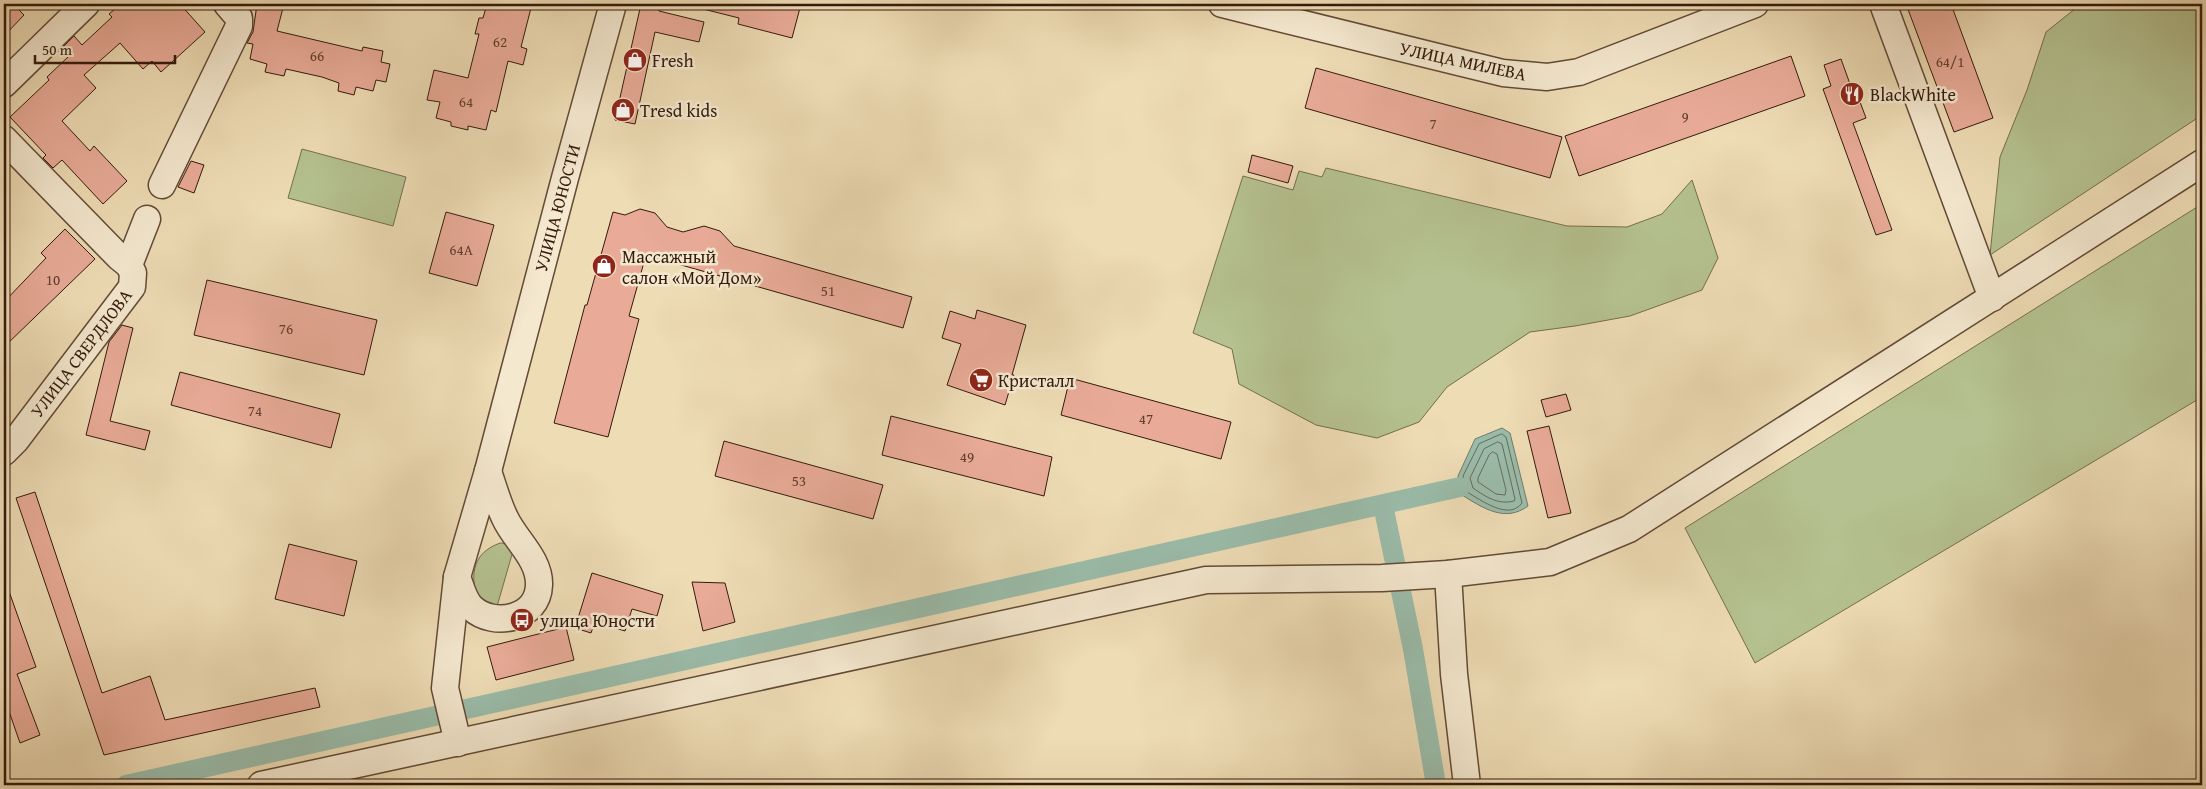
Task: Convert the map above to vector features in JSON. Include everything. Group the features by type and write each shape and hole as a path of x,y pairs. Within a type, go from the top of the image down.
{"street":[{"path":"4,84 86,4"},
{"path":"162,185 239,26 239,18 227,4"},
{"name":"УЛИЦА ЮНОСТИ","path":"457,738 445,694 457,577 488,471 613,4"},
{"name":"УЛИЦА МИЛЕВА","path":"1222,4 1503,73 1547,77 1580,72 1755,4"},
{"path":"1883,4 1992,298"},
{"path":"4,139 129,265"},
{"path":"261,785 457,738 1206,580 1382,578 1420,574 1448,574 1550,562 1629,529 2202,164"},
{"name":"УЛИЦА СВЕРДЛОВА","path":"4,452 16,440 132,287 133,273 129,265 147,220"},
{"path":"457,577 463,594 471,608 487,617 501,619 514,617 529,610 536,600 539,586 534,562 505,518 488,471"},
{"path":"1448,574 1454,674 1468,785"}],"shaded area":[{"path":"2081,4 2202,4 2202,115 1990,255 2000,157 2027,90 2046,32"},
{"path":"302,149 406,177 393,226 288,198"},
{"path":"1326,168 1567,226 1627,227 1662,214 1692,180 1718,258 1702,290 1630,316 1530,332 1447,387 1419,422 1377,438 1316,425 1239,384 1232,349 1193,333 1243,176 1293,190 1299,171 1322,177"},
{"path":"2202,204 2202,397 1755,663 1685,528"},
{"path":"500,543 515,544 496,610 477,598 474,572 479,558 484,552"}],"water":[{"path":"1502,428 1510,433 1528,506 1511,513 1494,512 1462,495 1458,476 1475,439"}],"building":[{"path":"4,4 13,4 24,15 4,36"},
{"path":"121,4 180,4 205,32 161,72 152,61 143,69 120,43 84,75 96,88 62,121 90,151 94,146 127,181 103,204 62,160 53,168 43,158 46,155 10,117 49,80 47,77 70,55 63,47 74,36 82,45 112,17 109,14"},
{"path":"257,4 284,4 277,31 362,51 363,47 383,51 381,62 390,64 386,82 376,80 373,91 356,87 354,95 338,91 339,83 322,77 286,69 284,76 265,72 267,64 250,59 253,44 247,43 253,32"},
{"path":"487,4 532,4 521,47 527,49 523,65 508,61 496,112 491,110 486,130 468,126 468,130 451,126 451,122 436,118 440,102 427,100 434,70 468,78 479,34 475,34 479,18 483,18"},
{"path":"641,4 660,4 659,11 704,22 699,42 655,32 635,124 615,120"},
{"path":"704,4 801,4 792,38 738,24 739,18 703,9"},
{"path":"1906,4 1951,4 1993,118 1954,132"},
{"path":"1791,56 1805,96 1579,176 1565,136"},
{"path":"1841,59 1850,84 1853,83 1866,118 1853,123 1892,230 1876,235 1823,89 1831,86 1824,65"},
{"path":"1316,68 1562,137 1550,178 1305,108"},
{"path":"1252,155 1293,166 1288,183 1248,172"},
{"path":"191,161 204,165 194,193 178,187"},
{"path":"640,209 655,213 667,227 683,232 704,226 720,231 734,246 912,297 903,328 646,255 629,316 639,319 608,437 554,423 585,305 587,305 613,212 625,215"},
{"path":"446,212 494,225 477,286 429,273"},
{"path":"65,229 95,259 4,347 4,302 46,258 41,253"},
{"path":"207,280 377,320 364,375 194,335"},
{"path":"977,310 1026,325 1005,405 947,385 961,344 942,338 950,311 975,319"},
{"path":"122,325 133,328 110,421 150,431 145,450 86,435 109,342"},
{"path":"180,372 340,414 331,448 171,405"},
{"path":"1070,378 1231,422 1221,459 1061,415"},
{"path":"1566,394 1571,410 1546,417 1541,400"},
{"path":"891,416 1052,457 1044,496 882,455"},
{"path":"1549,426 1571,513 1548,518 1527,431"},
{"path":"724,441 883,485 873,519 715,476"},
{"path":"35,492 102,693 150,676 165,720 315,688 320,707 104,755 16,498"},
{"path":"289,544 357,561 344,616 275,599"},
{"path":"592,573 663,595 657,616 632,609 625,631 595,622 591,633 575,628"},
{"path":"692,582 725,583 735,622 703,631"},
{"path":"4,583 6,583 36,667 17,674 40,735 20,743 4,697"},
{"path":"566,627 574,660 496,680 487,647"}],"waterway":[{"path":"126,785 1460,487"},
{"path":"1383,505 1413,649 1436,785"}],"place":[{"name":"Fresh","path":"635,60"},
{"name":"BlackWhite","path":"1852,94"},
{"name":"Tresd kids","path":"623,110"},
{"name":"Массажный салон «Мой Дом»","path":"604,266"},
{"name":"Кристалл","path":"981,380"},
{"name":"улица Юности","path":"522,620"}]}
